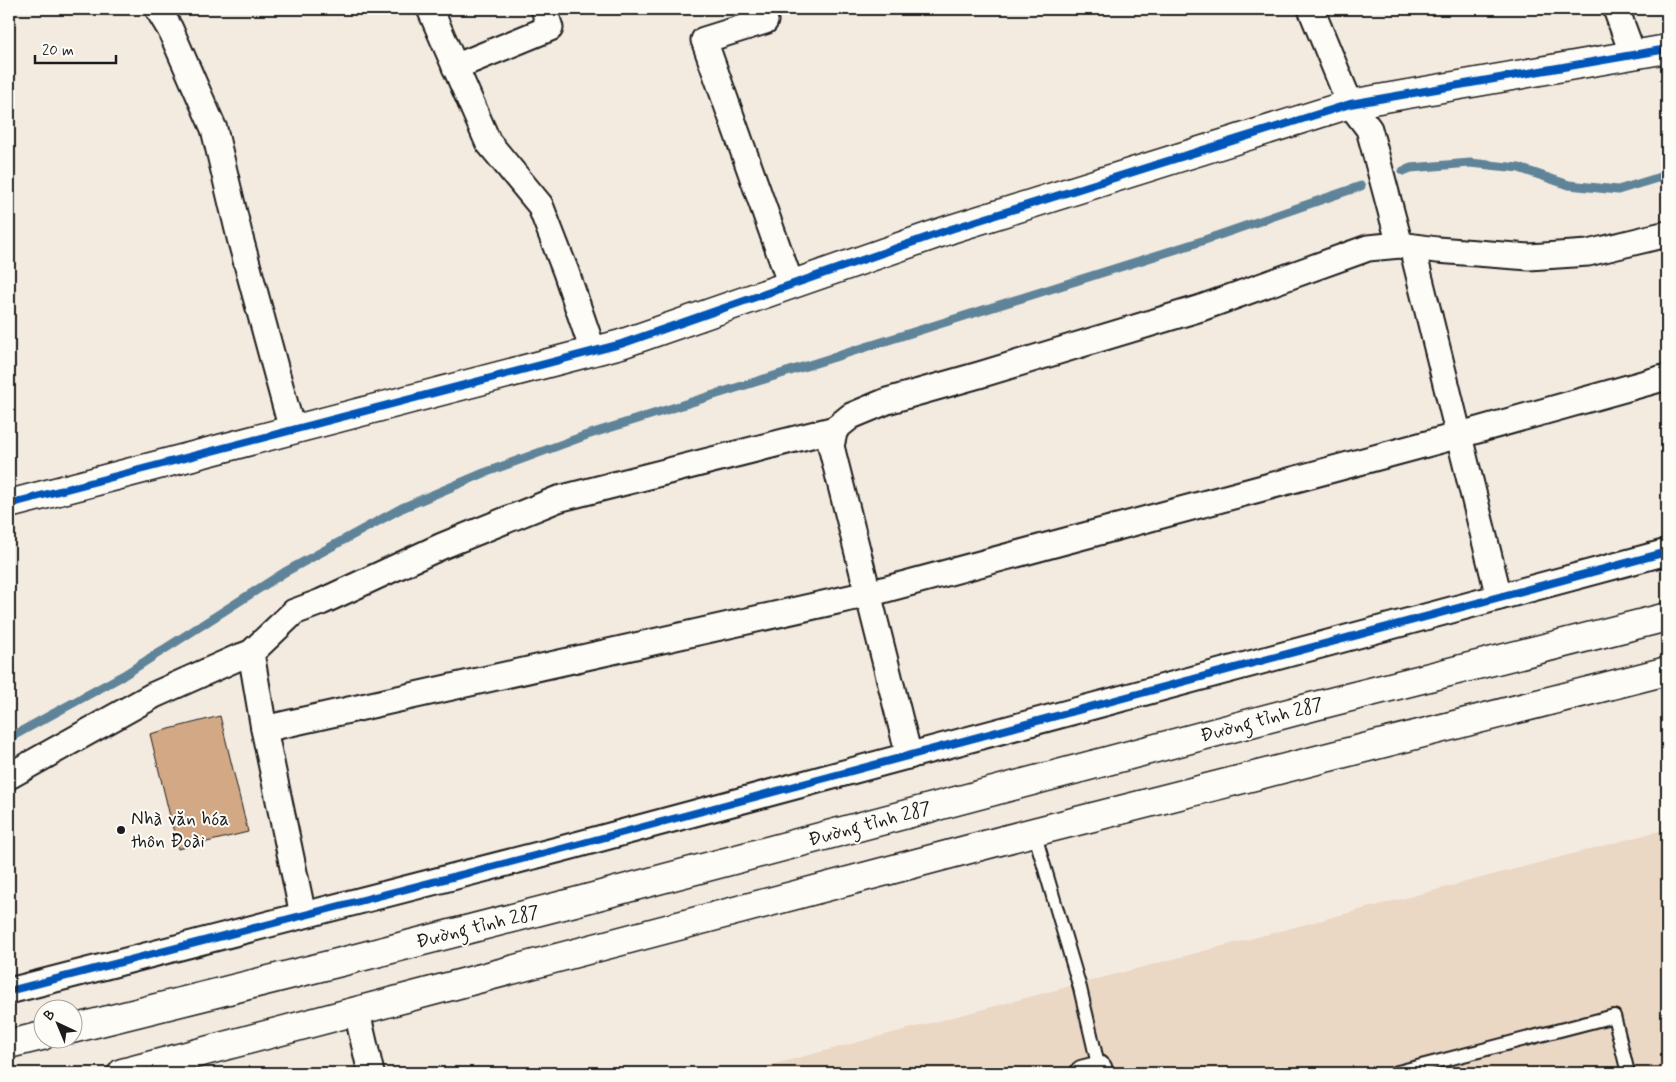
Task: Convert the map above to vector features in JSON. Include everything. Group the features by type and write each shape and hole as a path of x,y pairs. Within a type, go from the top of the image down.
{"main road":[{"path":"9,504 621,344 951,229 1350,104 1667,49"},
{"name":"Đường tỉnh 287","path":"82,1027 562,906 1305,708 1667,617"},
{"path":"122,1073 1034,832 1667,671"},
{"path":"9,1044 32,1038"}],"street":[{"path":"158,9 170,29 214,129 240,238 292,430"},
{"path":"430,9 488,142 540,205 566,272 593,351"},
{"path":"455,67 550,28 544,9"},
{"path":"1311,9 1350,104 1369,129 1406,246 1460,435 1499,598"},
{"path":"1616,9 1633,55"},
{"path":"765,22 704,40 791,285"},
{"path":"9,776 154,696 251,653 294,612 321,602 442,546 558,499 835,429 851,416 887,401 1201,308 1368,248 1406,246 1487,255 1529,257 1588,254 1667,234"},
{"path":"264,729 868,594 1460,435 1667,377"},
{"path":"835,429 830,446 909,756"},
{"path":"9,991 561,849 1667,552"},
{"path":"251,653 264,729 303,915"},
{"path":"357,1012 371,1073"}],"lane":[{"path":"1034,832 1080,988 1094,1072"},
{"path":"1394,1073 1614,1016 1628,1073"}],"shaded area":[{"path":"1667,829 1667,1073 741,1073"}],"building":[{"path":"220,716 248,832 178,849 150,734"}],"waterway":[{"path":"1403,171 1411,168 1470,163 1519,168 1569,185 1618,190 1667,175"},
{"path":"9,738 124,675 285,572 402,508 484,473 587,435 1193,244 1361,186"}],"cycle path":[{"path":"9,504 621,344 951,229 1350,104 1667,49"},
{"path":"9,991 561,849 1667,552"}],"place":[{"name":"Nhà văn hóa thôn Đoài","path":"121,830"}]}
